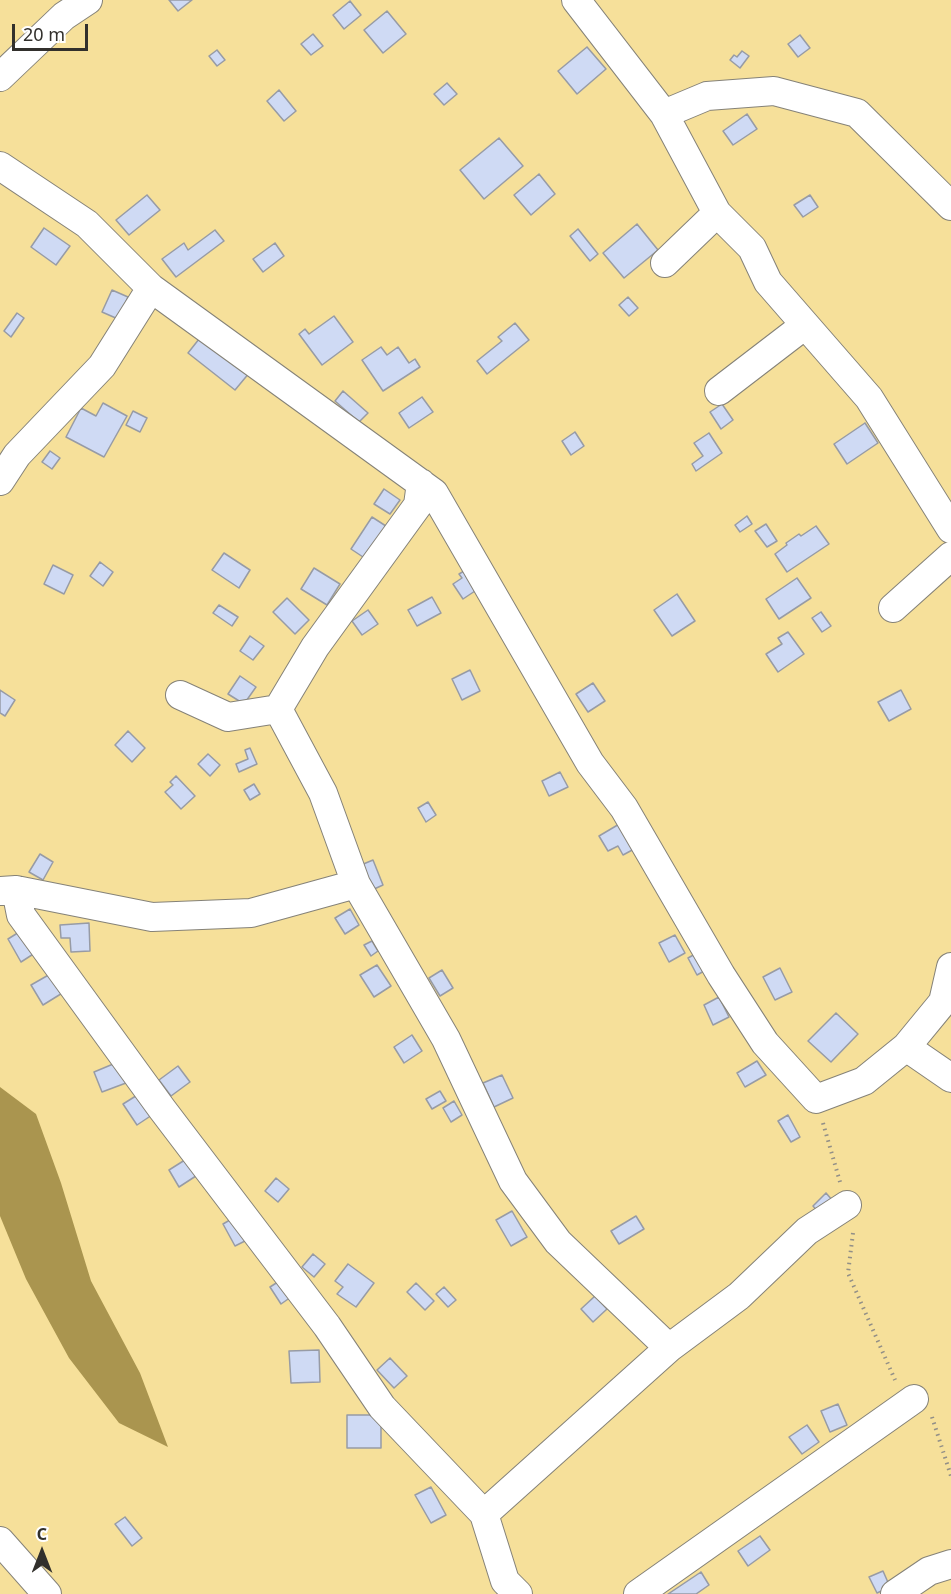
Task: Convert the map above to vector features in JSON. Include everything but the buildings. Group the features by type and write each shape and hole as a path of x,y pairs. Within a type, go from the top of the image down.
{"lane":[{"path":"0,77 64,16 88,0"},
{"path":"576,0 664,114 717,213 752,248 768,282 869,398 951,529"},
{"path":"664,114 707,96 774,91 857,113 951,206"},
{"path":"0,166 87,224 152,288 434,493 590,764 624,808 727,984 765,1043 816,1099 864,1081 906,1047 943,1002 951,967"},
{"path":"665,263 717,213"},
{"path":"0,481 17,455 102,366 152,288"},
{"path":"719,391 806,325"},
{"path":"278,709 315,647 418,505 421,483"},
{"path":"893,608 951,556"},
{"path":"180,695 228,717 278,709"},
{"path":"278,709 322,793 356,884 446,1039 513,1181 558,1242 669,1348"},
{"path":"8,890 152,917 251,913 356,884"},
{"path":"8,890 21,915 162,1110 327,1326 382,1407 484,1514 502,1590"},
{"path":"906,1047 951,1078"},
{"path":"484,1514 669,1348 739,1296 807,1231 847,1205"},
{"path":"638,1594 914,1399"},
{"path":"0,1541 47,1594"},
{"path":"895,1594 929,1571 951,1564"}],"path":[{"path":"816,1099 854,1229 848,1274 893,1378 932,1418 951,1476"}],"shaded area":[{"path":"0,0 951,0 951,1594 0,1594"},
{"path":"0,1087 36,1114 61,1183 91,1281 140,1373 168,1447 119,1423 69,1358 26,1279 0,1216"}]}
